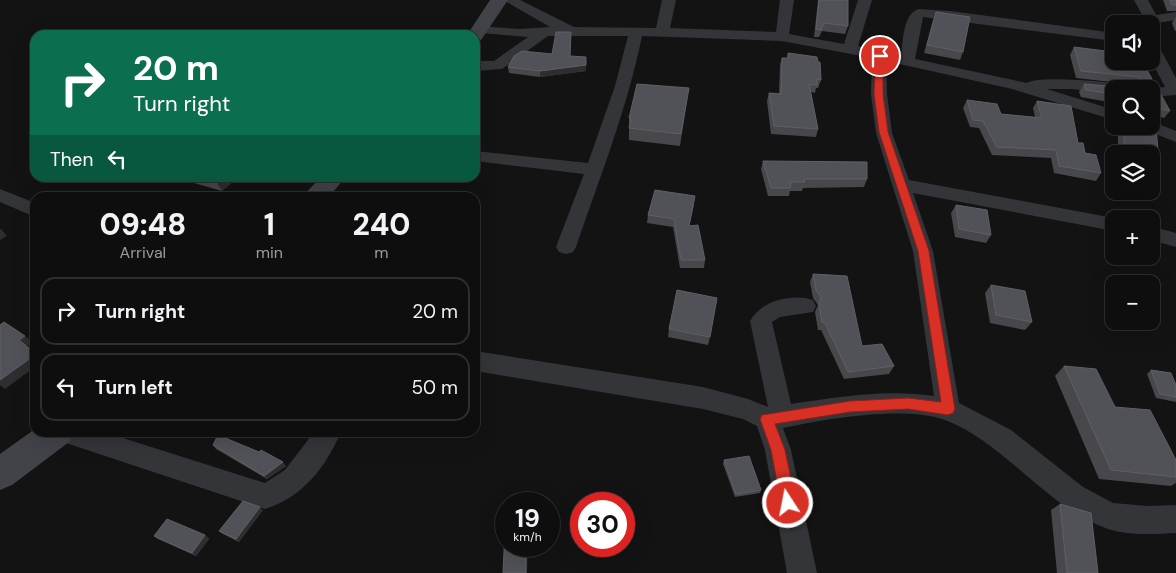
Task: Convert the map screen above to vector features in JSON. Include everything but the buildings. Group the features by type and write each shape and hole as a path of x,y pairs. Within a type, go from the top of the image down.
{"street":[{"path":"480,30 509,0 560,27 573,31"},
{"path":"662,32 669,0"},
{"path":"782,37 787,0"},
{"path":"850,49 865,0"},
{"path":"1141,0 1147,15"},
{"path":"907,61 915,18 920,13 950,14 1004,24 1105,36"},
{"path":"1160,20 1176,16"},
{"path":"566,247 614,114 631,58 636,31"},
{"path":"480,32 636,31 782,37 850,49 1016,85 1105,112"},
{"path":"480,66 497,66 544,32"},
{"path":"880,56 879,94 884,132 923,251 948,409"},
{"path":"1160,62 1174,91 1160,92"},
{"path":"1016,85 1071,84 1105,87"},
{"path":"1160,130 1175,136"},
{"path":"480,157 593,169"},
{"path":"319,192 329,182"},
{"path":"902,185 1105,222"},
{"path":"0,195 30,208"},
{"path":"1160,236 1176,240"},
{"path":"802,573 778,450 761,322 764,315 770,311 805,306"},
{"path":"480,362 703,398 774,418 850,406 908,403 948,409 1002,438 1073,496 1110,516 1148,520 1176,519"},
{"path":"0,474 50,437"},
{"path":"82,437 265,496 278,493 296,478 325,437"}],"route":[{"path":"788,503 778,450 766,419 850,406 908,403 948,409 923,251 884,132 879,94 880,56"}]}
